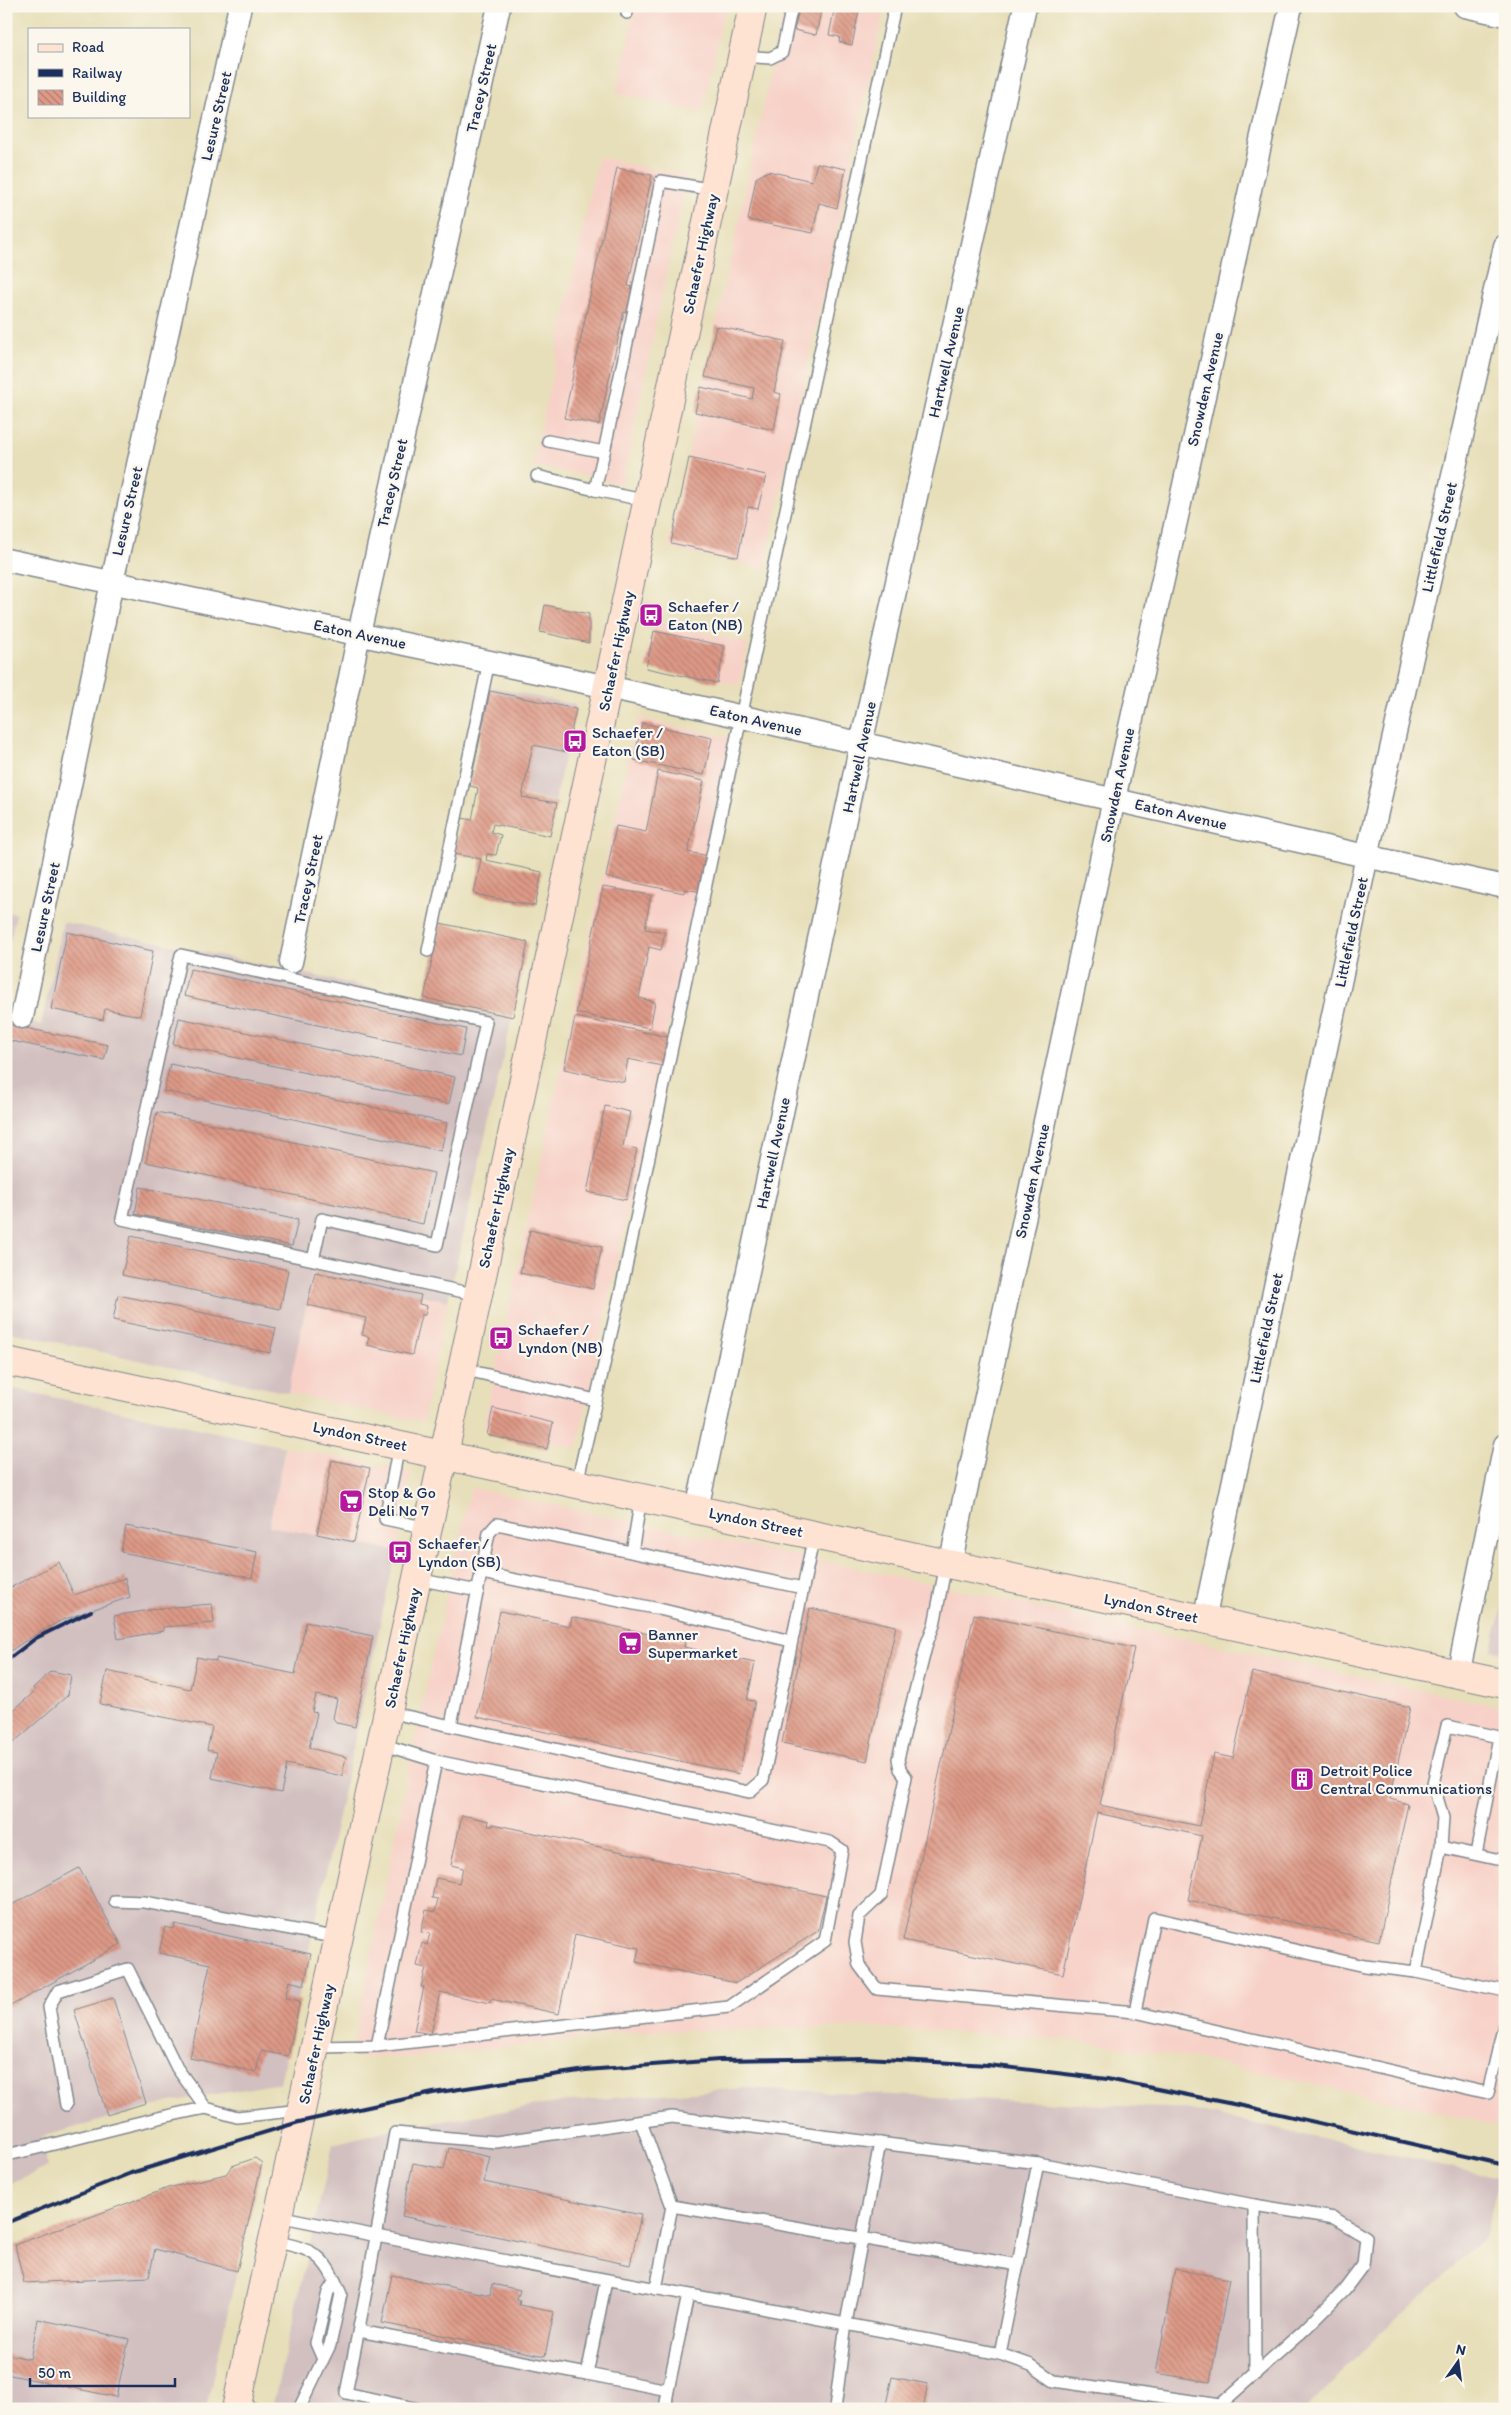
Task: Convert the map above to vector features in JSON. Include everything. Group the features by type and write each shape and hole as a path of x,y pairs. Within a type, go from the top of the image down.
{"street":[{"name":"Lesure Street","path":"22,1017 112,582 240,6"},
{"name":"Tracey Street","path":"291,962 359,634 499,6"},
{"name":"Schaefer Highway","path":"243,2407 275,2228 444,1454 753,6"},
{"name":"Hartwell Avenue","path":"697,1509 861,744 1025,6"},
{"name":"Snowden Avenue","path":"948,1564 1114,800 1291,6"},
{"path":"1466,6 1505,15"},
{"name":"Littlefield Street","path":"1204,1620 1367,856 1505,246"},
{"name":"Eaton Avenue","path":"6,560 489,661 1505,886"},
{"name":"Lyndon Street","path":"6,1361 1505,1684"},
{"path":"1458,1675 1505,1445"}],"lane":[{"path":"742,56 770,58 782,52 792,6"},
{"path":"577,1484 895,6"},
{"path":"595,490 662,181 714,190"},
{"path":"548,441 604,452"},
{"path":"537,476 648,501"},
{"path":"428,951 489,661"},
{"path":"313,1260 322,1219 437,1244 486,1022 181,955 122,1219 313,1260 478,1295"},
{"path":"462,1369 596,1400"},
{"path":"399,1445 385,1518 428,1528"},
{"path":"632,1552 641,1498"},
{"path":"451,1725 489,1533 497,1524 803,1588"},
{"path":"388,1712 749,1792 763,1780 814,1535"},
{"path":"948,1564 934,1625 927,1643 898,1759 900,1769 906,1777 881,1895 858,1916 855,1942 859,1965 877,1989 1134,2012 1488,2093 1505,2020"},
{"path":"482,1573 659,1609 791,1640"},
{"path":"417,1579 478,1591"},
{"path":"1416,1972 1441,1847 1444,1818 1433,1783 1447,1726 1499,1737 1476,1854"},
{"path":"315,2047 376,2046 729,2007 824,1941 842,1850 830,1842 436,1761 381,1744"},
{"path":"376,2046 436,1761"},
{"path":"1441,1847 1505,1861"},
{"path":"115,1900 144,1902 339,1938"},
{"path":"1134,2012 1154,1918 1365,1966 1416,1972 1505,1991"},
{"path":"66,2105 49,2007 58,1991 128,1969 176,2068 206,2108"},
{"path":"6,2155 56,2144 154,2117 206,2108 237,2117 301,2110"},
{"path":"275,2228 376,2236 606,2281 846,2323 1000,2354 1032,2365 1054,2380 1220,2405 1255,2375 1345,2289 1363,2265 1366,2237 1334,2218 1254,2206 1038,2163 672,2117 496,2142 395,2133 376,2236 359,2331 346,2393 419,2409"},
{"path":"641,2122 672,2206 656,2289"},
{"path":"835,2409 846,2323 880,2143"},
{"path":"1000,2354 1038,2163"},
{"path":"672,2206 1018,2265"},
{"path":"1254,2206 1255,2375"},
{"path":"275,2228 319,2256 335,2281 328,2292 316,2343 322,2357 299,2409"},
{"path":"587,2374 606,2281"},
{"path":"665,2409 688,2295"},
{"path":"359,2331 668,2390"},
{"path":"360,2409 363,2397"}],"shaded area":[{"path":"636,6 725,6 702,112 617,93"},
{"path":"785,6 885,6 764,568 668,548"},
{"path":"598,157 687,176 622,484 533,465"},
{"path":"655,622 748,643 739,685 645,665"},
{"path":"491,687 575,705 555,802 471,784"},
{"path":"637,718 730,738 577,1448 483,1428"},
{"path":"6,912 16,914 6,959"},
{"path":"63,922 512,1018 448,1301 313,1272 288,1393 6,1331 6,1018 41,1025"},
{"path":"313,1272 448,1301 423,1422 288,1393"},
{"path":"6,1387 285,1447 269,1526 396,1551 280,2083 170,2102 40,2137 48,2167 6,2186"},
{"path":"285,1447 411,1472 396,1551 269,1526"},
{"path":"471,1488 921,1582 1505,1708 1505,2098 1499,2126 1197,2058 1063,2039 869,2027 616,2032 594,2037 415,2057 351,2057 417,1728"},
{"path":"1505,1592 1505,1653 1492,1650"},
{"path":"746,2088 1186,2109 1499,2178 1485,2237 1362,2351 1306,2409 272,2409 333,2144 392,2129 569,2101"},
{"path":"260,2167 206,2409 6,2409 6,2248 168,2188"}],"building":[{"path":"800,6 822,6 816,35 794,30"},
{"path":"835,6 860,6 852,45 839,42 840,37 829,35"},
{"path":"817,163 846,169 837,208 819,203 813,233 748,220 756,178 768,171 812,181"},
{"path":"617,168 652,175 628,286 635,287 630,313 624,312 599,425 564,418"},
{"path":"716,326 785,341 774,392 781,394 774,430 695,412 701,387 752,399 754,388 705,377"},
{"path":"689,458 766,475 758,509 748,507 738,557 671,543"},
{"path":"545,605 589,614 589,643 540,632"},
{"path":"654,631 725,646 717,683 646,668"},
{"path":"490,691 576,709 567,752 533,745 522,797 557,803 550,836 493,824 491,832 501,835 496,855 487,854 486,860 542,872 535,906 474,894 481,859 454,854 462,818 472,820 478,788 470,786"},
{"path":"642,723 712,738 704,775 634,760"},
{"path":"658,771 704,781 688,852 709,856 702,892 685,889 684,893 606,877 616,826 646,832"},
{"path":"603,887 651,895 645,929 665,932 661,950 649,947 639,998 655,1002 650,1028 576,1013"},
{"path":"440,923 528,942 513,1017 424,998"},
{"path":"6,929 11,930 7,947 6,947"},
{"path":"67,932 153,951 140,1016 105,1009 103,1020 51,1009"},
{"path":"190,969 466,1029 461,1056 184,996"},
{"path":"575,1017 668,1037 662,1066 628,1059 624,1082 564,1069"},
{"path":"179,1018 455,1077 449,1104 173,1044"},
{"path":"6,1024 108,1045 104,1060 6,1040"},
{"path":"170,1064 447,1123 441,1151 164,1091"},
{"path":"605,1106 630,1112 623,1146 637,1149 626,1200 587,1192"},
{"path":"157,1112 434,1173 423,1224 146,1162"},
{"path":"140,1187 298,1220 292,1246 135,1214"},
{"path":"530,1230 602,1247 593,1289 520,1273"},
{"path":"131,1236 288,1270 280,1309 122,1275"},
{"path":"315,1272 421,1295 419,1304 427,1306 425,1315 421,1315 412,1355 367,1345 369,1337 362,1335 366,1318 307,1305"},
{"path":"118,1295 276,1328 270,1353 113,1320"},
{"path":"493,1408 553,1423 547,1449 487,1435"},
{"path":"332,1460 370,1468 354,1542 317,1534"},
{"path":"126,1526 257,1552 252,1578 121,1552"},
{"path":"59,1562 74,1595 125,1578 130,1597 62,1620 10,1651 6,1644 6,1590"},
{"path":"212,1604 214,1623 163,1627 163,1631 118,1639 114,1616 161,1608"},
{"path":"810,1608 896,1626 867,1761 782,1743"},
{"path":"500,1611 570,1626 572,1617 685,1642 684,1647 755,1663 747,1700 755,1701 739,1774 477,1717"},
{"name":"Detroit Police Central Communications","path":"974,1614 1134,1648 1100,1805 1199,1826 1214,1754 1233,1758 1252,1672 1410,1707 1390,1799 1408,1804 1379,1941 1188,1900 1202,1836 1097,1813 1063,1974 903,1940"},
{"path":"306,1622 373,1636 355,1727 337,1723 333,1718 337,1699 316,1695 312,1712 317,1713 309,1748 346,1757 342,1776 287,1764 281,1793 212,1778 217,1752 207,1750 212,1727 100,1704 107,1671 190,1689 197,1657 216,1661 216,1658 295,1674"},
{"path":"51,1671 71,1675 68,1695 6,1749 6,1717 35,1691 33,1688"},
{"path":"462,1815 489,1821 488,1826 493,1826 493,1824 826,1896 818,1931 736,1983 636,1962 639,1948 575,1934 559,2014 491,1999 490,2003 440,1992 431,2034 414,2031 424,1987 421,1987 426,1968 417,1966 422,1943 427,1945 430,1933 421,1932 426,1910 435,1912 438,1899 432,1898 436,1878 459,1883 463,1868 451,1865"},
{"path":"79,1868 121,1944 7,2008 6,1908"},
{"path":"175,1924 311,1954 304,1985 289,1981 285,1998 300,2001 288,2056 261,2051 256,2072 190,2058 210,1964 159,1953 165,1927 174,1929"},
{"path":"113,1998 146,2103 107,2115 74,2010"},
{"path":"449,2148 490,2157 484,2182 641,2215 630,2265 402,2216 413,2163 444,2169"},
{"path":"255,2158 262,2163 237,2271 155,2249 149,2277 24,2283 15,2245 168,2188 226,2174 232,2166"},
{"path":"1175,2269 1229,2279 1210,2382 1156,2373"},
{"path":"392,2275 490,2295 492,2284 520,2290 517,2300 520,2301 519,2305 554,2312 545,2356 382,2323"},
{"path":"38,2319 129,2339 116,2397 6,2374 6,2354 30,2359"},
{"path":"892,2377 928,2384 923,2409 885,2409"}],"railway":[{"path":"6,1661 36,1638 91,1611"},
{"path":"6,2223 131,2173 299,2122 433,2093 586,2070 719,2060 865,2058 988,2065 1107,2079 1253,2108 1505,2165"}],"place":[{"name":"Schaefer / Eaton (NB)","path":"651,615"},
{"name":"Schaefer / Eaton (SB)","path":"575,741"},
{"name":"Schaefer / Lyndon (NB)","path":"501,1338"},
{"name":"Stop & Go Deli No 7","path":"351,1501"},
{"name":"Schaefer / Lyndon (SB)","path":"400,1552"},
{"name":"Banner Supermarket","path":"630,1643"},
{"name":"Detroit Police Central Communications","path":"1302,1779"}]}
